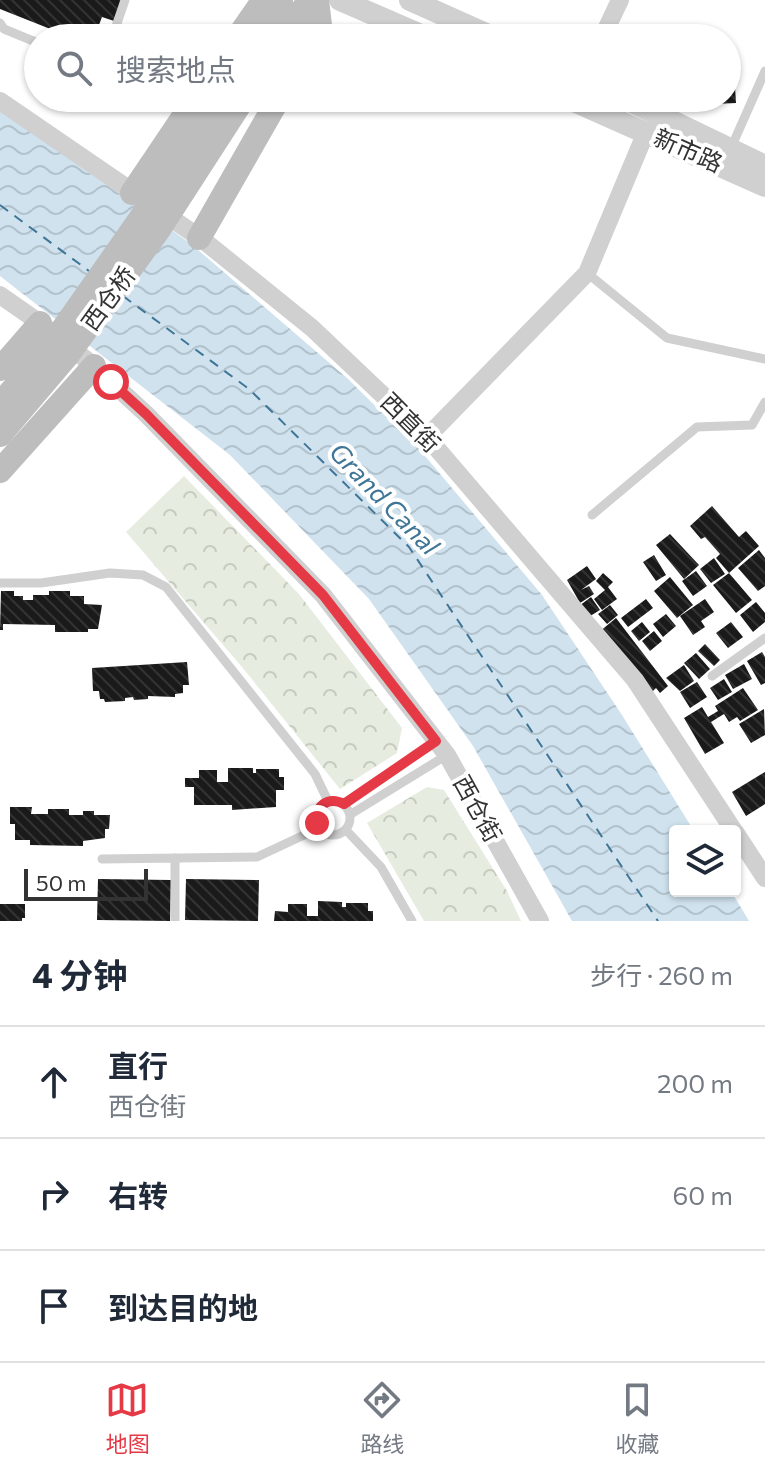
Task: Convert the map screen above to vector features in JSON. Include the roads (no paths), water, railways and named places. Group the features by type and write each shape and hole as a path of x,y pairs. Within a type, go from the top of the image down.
{"main road":[{"path":"247,24 267,0"},
{"path":"267,24 283,0"},
{"path":"293,24 309,0"},
{"path":"317,0 320,24"},
{"path":"132,193 187,112"},
{"path":"198,149 213,112"},
{"path":"198,149 231,112"},
{"path":"199,238 271,112"},
{"name":"西仓桥","path":"0,404 53,343 198,149"},
{"name":"西仓桥","path":"0,435 67,356 158,231 198,149"},
{"path":"0,369 40,323"},
{"path":"0,471 94,366"}],"street":[{"path":"340,0 396,24"},
{"path":"410,0 464,24"},
{"path":"609,24 620,0"},
{"name":"西直街","path":"0,101 199,238 312,328 427,437 635,680 730,825"},
{"name":"新市路","path":"600,112 765,186"},
{"name":"新市路","path":"652,112 765,166"},
{"path":"427,437 587,273 646,132"},
{"name":"西仓街","path":"0,295 94,366 146,414 323,595 441,748 540,921"},
{"name":"西直街","path":"741,841 765,878"}],"lane":[{"path":"117,24 125,0"},
{"path":"0,23 4,29 24,37"},
{"path":"730,151 765,71"},
{"path":"587,273 667,338 765,359"},
{"path":"592,515 697,427 752,425 765,402"},
{"path":"0,583 41,583 110,573 143,575 166,587 315,774 328,801"},
{"path":"712,676 765,638"},
{"path":"328,801 344,804 441,748"},
{"path":"328,801 317,812 319,828 328,835 335,835 346,830 351,814 441,748"},
{"path":"344,804 351,814"},
{"path":"102,859 257,857 319,828"},
{"path":"346,830 381,867 412,921"},
{"path":"175,858 175,921"}],"water":[{"name":"Grand Canal","path":"0,110 190,243 347,378 420,450 542,595 690,825 669,825 669,897 735,897 749,921 572,921 473,746 369,599 230,455 0,276"}]}
